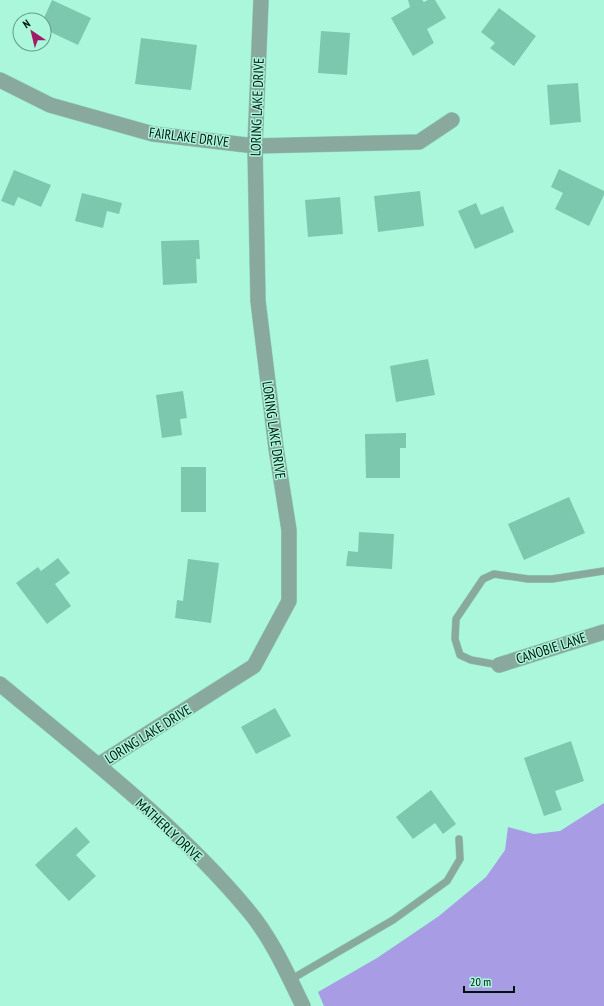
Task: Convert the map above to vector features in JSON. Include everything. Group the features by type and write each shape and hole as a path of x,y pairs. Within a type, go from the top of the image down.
{"street":[{"name":"LORING LAKE DRIVE","path":"98,765 254,666 289,601 290,530 276,448 258,301 255,146 261,0"},
{"name":"FAIRLAKE DRIVE","path":"0,80 50,105 153,134 255,146 419,142 452,120"},
{"name":"CANOBIE LANE","path":"499,665 604,632"},
{"name":"MATHERLY DRIVE","path":"0,684 98,765 194,851 248,910 282,961 303,1006"}],"lane":[{"path":"499,665 471,660 460,654 455,639 456,619 483,579 494,574 528,579 552,579 604,571"},
{"path":"290,980 393,920 447,881 460,859 459,839"}],"shaded area":[{"path":"604,803 604,1006 324,1006 318,992 377,958 439,916 486,877 505,850 508,827 534,834 560,831"}],"building":[{"path":"52,0 91,18 78,45 52,33 52,12 47,12"},
{"path":"408,0 422,0 424,2 428,0 435,0 446,18 427,29 434,43 413,56 391,18 410,7"},
{"path":"499,8 536,36 514,66 490,48 495,43 481,32"},
{"path":"321,31 350,33 347,75 318,73"},
{"path":"141,38 197,45 191,90 135,84"},
{"path":"578,83 581,122 550,125 547,85"},
{"path":"559,169 604,191 604,195 589,226 555,209 563,193 551,187"},
{"path":"14,170 51,185 41,207 18,197 14,206 1,201"},
{"path":"420,191 424,226 378,232 374,196"},
{"path":"82,193 122,203 119,214 107,211 103,228 75,221"},
{"path":"340,197 343,234 308,237 305,200"},
{"path":"476,203 481,215 503,206 514,232 475,249 458,211"},
{"path":"199,240 200,259 196,259 197,283 163,285 161,241"},
{"path":"428,359 435,395 396,402 390,366"},
{"path":"183,391 187,418 180,419 182,435 162,438 156,395"},
{"path":"406,433 406,448 400,448 400,478 366,478 365,434"},
{"path":"181,467 206,467 206,512 181,512"},
{"path":"569,497 585,533 524,560 508,524"},
{"path":"359,532 394,534 392,569 346,566 348,551 358,552"},
{"path":"58,558 70,573 55,584 71,606 47,624 16,583 38,567 41,571"},
{"path":"188,559 219,563 211,623 175,618 177,600 183,601"},
{"path":"275,708 291,736 256,754 241,727"},
{"path":"571,741 584,781 555,791 562,810 544,816 524,758"},
{"path":"431,790 456,824 443,834 435,823 413,839 396,817"},
{"path":"76,827 90,842 76,855 96,876 69,901 35,865"}]}
